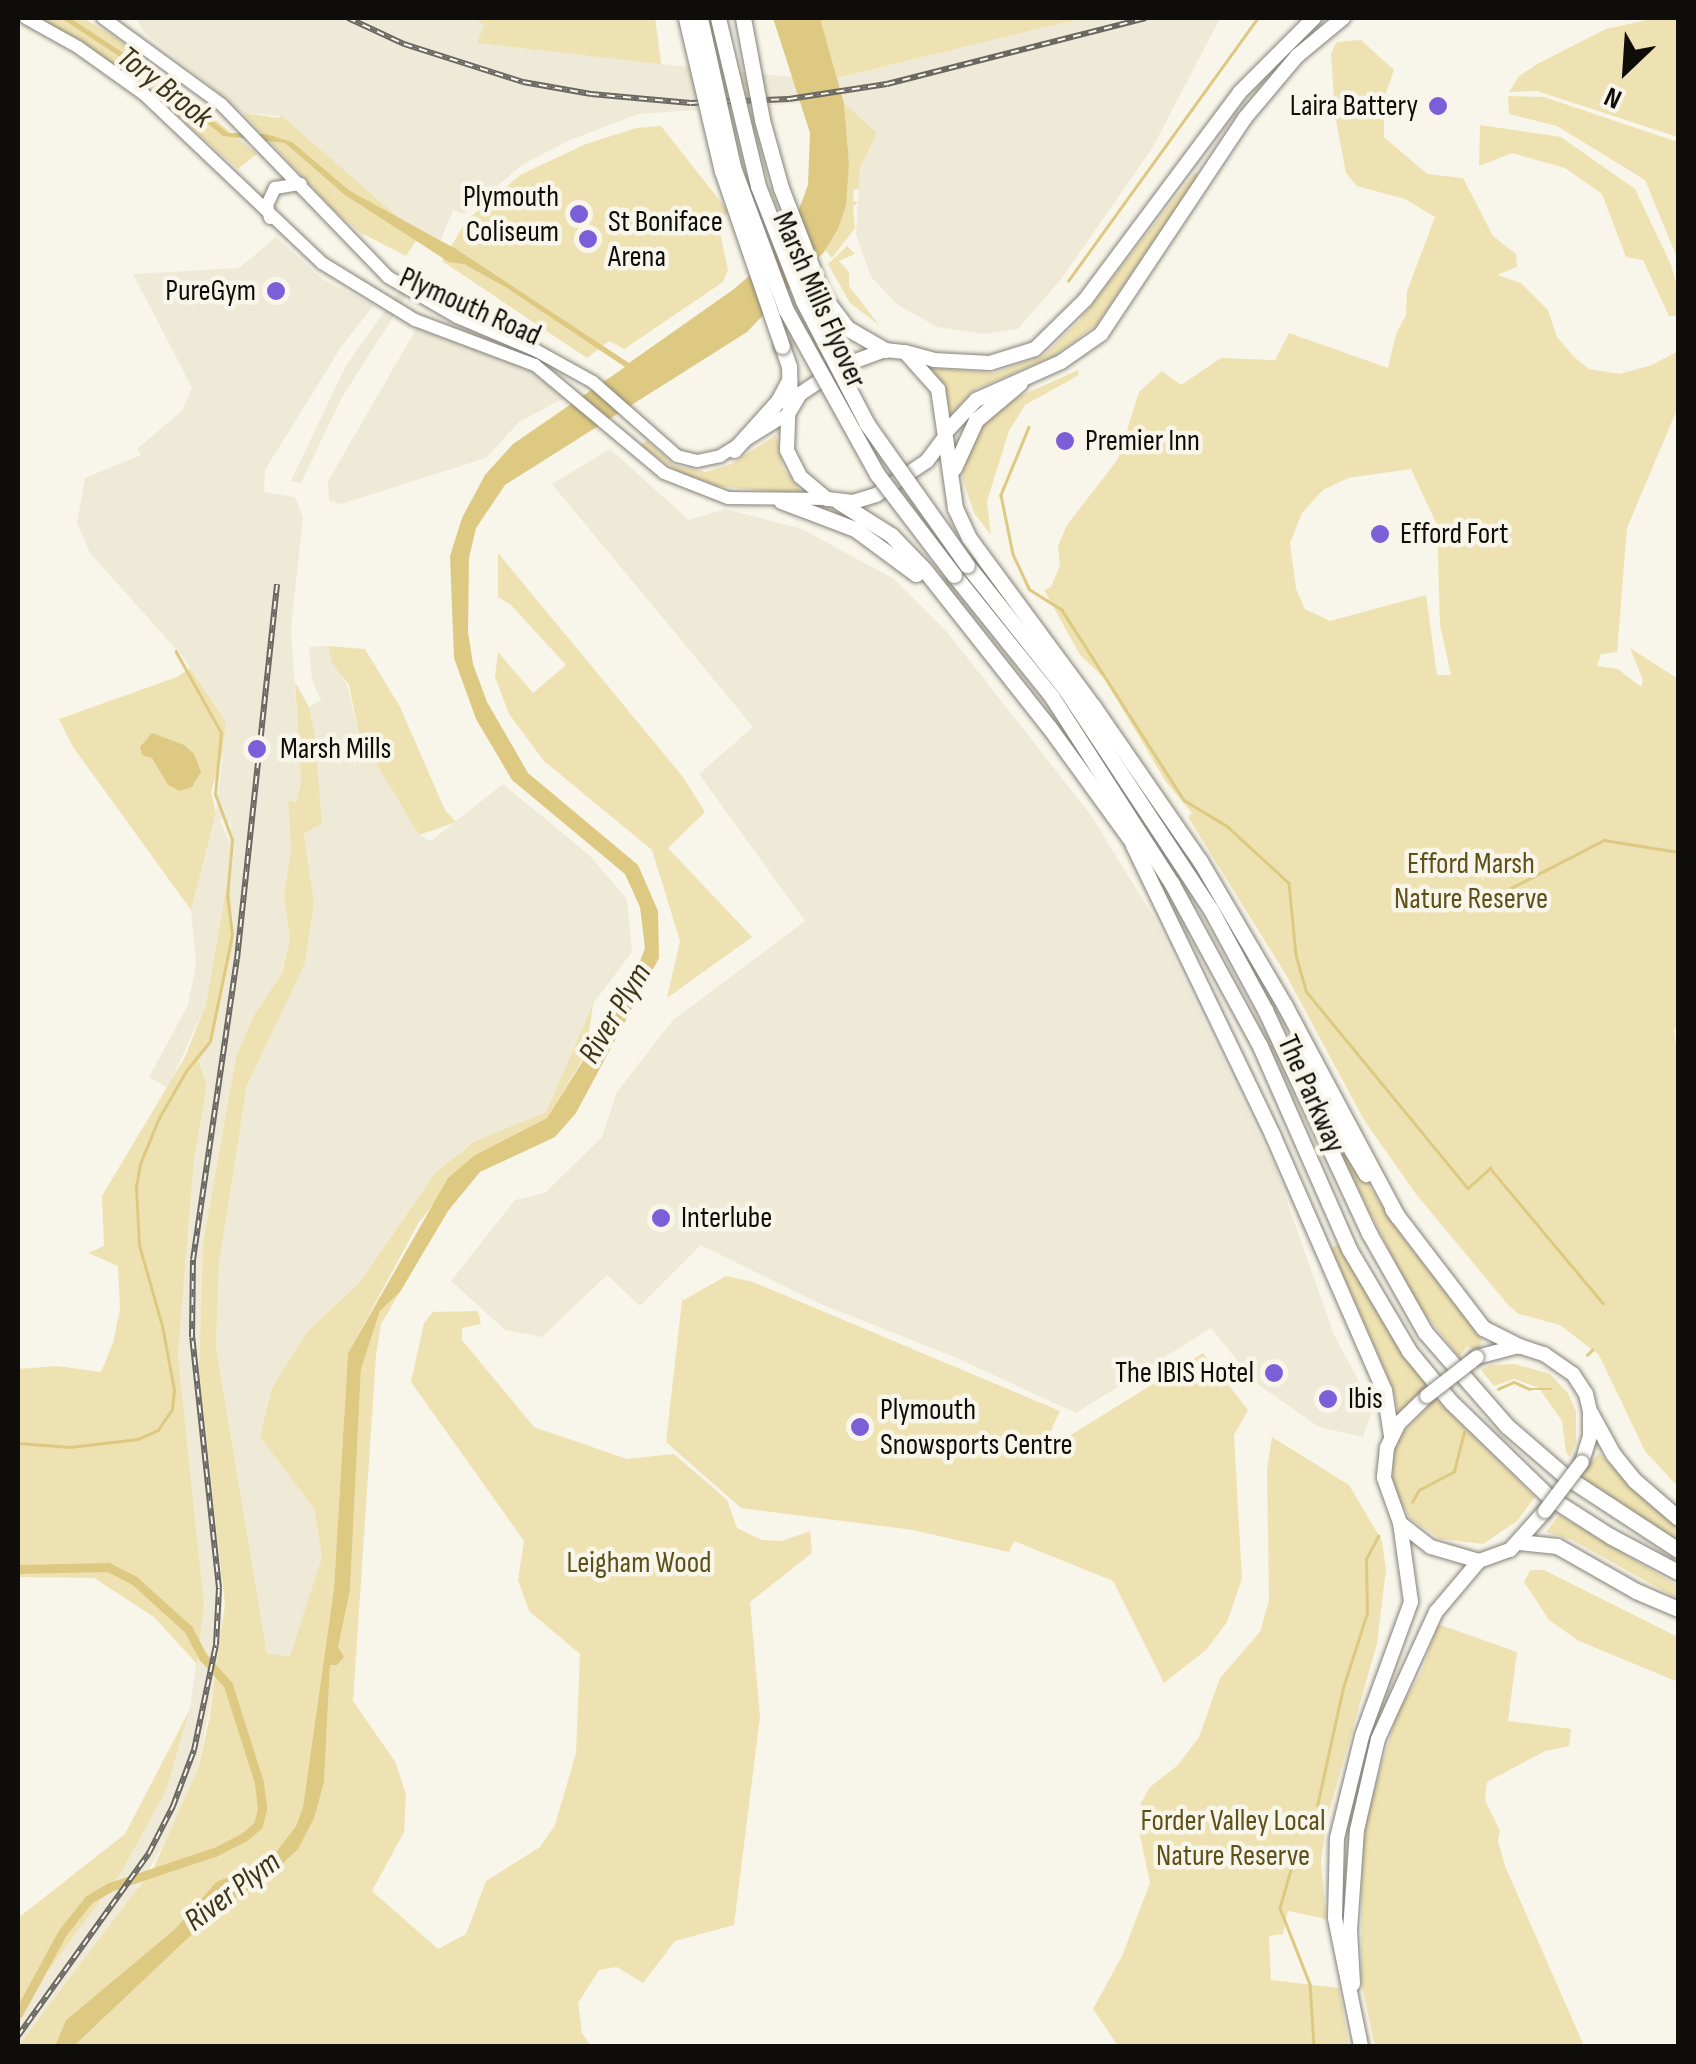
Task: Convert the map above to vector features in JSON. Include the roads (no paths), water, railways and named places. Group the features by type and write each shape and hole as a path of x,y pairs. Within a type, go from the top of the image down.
{"highway":[{"path":"686,18 722,171 782,346 789,380 789,410"},
{"name":"Marsh Mills Flyover","path":"700,18 734,168 786,310 877,474 961,570"},
{"name":"Marsh Mills Flyover","path":"718,18 758,186 802,301 867,424 961,570"},
{"path":"743,18 762,120 781,188 822,296 847,328 885,350"},
{"path":"734,450 778,401 789,380"},
{"path":"952,477 960,446 976,420 1020,382"},
{"path":"946,435 956,508 969,538 1093,706 1200,861 1285,1006 1397,1216"},
{"path":"781,501 818,513 876,541 914,571 978,638"},
{"path":"833,501 891,535 978,638 1128,835 1193,933 1294,1123"},
{"name":"The Parkway","path":"961,570 1066,690 1211,910 1265,1010 1369,1233 1425,1332 1466,1384 1522,1439 1566,1476 1678,1550"},
{"name":"The Parkway","path":"961,570 1052,697 1172,884 1234,994 1378,1303 1450,1402 1549,1496 1610,1536 1678,1572"},
{"path":"1128,835 1272,1134 1384,1390 1391,1435"},
{"path":"1265,1010 1335,1129 1397,1216 1483,1328 1519,1346"},
{"path":"1590,1412 1612,1454 1634,1480 1678,1518"},
{"path":"1519,1542 1557,1546 1636,1591 1678,1609"}],"main road":[{"name":"Plymouth Road","path":"26,18 78,47 144,95 322,263 401,312 535,364 677,481 728,498 833,501"},
{"name":"Plymouth Road","path":"102,18 185,75 246,130 388,277 414,294 593,382 678,456 708,460 734,450 789,410"},
{"path":"1314,18 1240,92 1085,300 1036,349 990,363 934,360 885,350 842,366 812,384 789,410 786,437 791,462 833,501 876,495 927,461 976,400 1061,362 1102,334 1256,104 1297,56 1344,18"},
{"path":"270,218 267,204 275,188 301,184"},
{"path":"905,352 938,389 946,435"},
{"path":"1354,2018 1350,1930 1358,1830 1378,1739 1436,1612 1478,1561 1510,1550 1519,1542 1582,1462 1590,1436 1586,1394 1573,1374 1544,1354 1519,1346 1477,1357 1427,1396 1391,1435 1384,1478 1400,1524 1411,1602 1362,1736 1337,1838 1335,1918 1354,2018 1360,2046"},
{"path":"1400,1524 1431,1547 1478,1561"}],"water":[{"name":"River Plym","path":"61,18 70,18 154,73 228,133 266,134 292,142 350,191 456,249 629,363 734,289 772,256 798,212 808,185 810,133 773,18 820,18 844,103 849,163 846,205 838,229 824,252 747,332 505,485 476,528 469,558 468,632 473,664 487,702 528,773 638,865 658,911 659,958 576,1113 555,1137 480,1172 448,1211 400,1292 380,1311 361,1369 350,1590 338,1647 344,1657 337,1665 330,1665 324,1782 314,1818 298,1849 266,1879 222,1906 74,2046 55,2046 66,2020 175,1929 216,1882 270,1860 296,1826 303,1807 334,1588 348,1353 448,1178 475,1155 547,1118 632,983 645,948 640,907 625,874 512,780 476,719 454,658 450,556 462,518 485,475 513,444 625,367 507,288 464,264 449,262 345,195 285,143 223,136 149,76"},
{"path":"152,733 184,745 194,754 201,772 192,787 180,791 168,785 152,758 142,755 140,747"}],"waterway":[{"path":"1068,281 1258,18"},
{"path":"1029,427 1001,495 1013,554 1029,589 1062,610 1184,800 1227,826 1289,883 1296,955 1306,991 1468,1188 1490,1168 1603,1303"},
{"path":"18,1443 70,1447 138,1439 158,1430 172,1409 174,1390 162,1326 139,1245 136,1187 140,1164 159,1118 186,1071 210,1041 232,935 227,897 232,840 215,794 221,733 176,652"},
{"path":"1480,904 1604,840 1678,852"},
{"path":"1587,1355 1592,1350"},
{"path":"1498,1389 1514,1382 1530,1389 1551,1389"},
{"path":"1412,1502 1419,1490 1454,1471 1464,1432"},
{"path":"1317,1806 1343,1688 1367,1613 1366,1559 1378,1536"},
{"path":"18,1569 108,1567 135,1581 188,1629 203,1657 228,1685 259,1783 262,1809 258,1825 244,1837 214,1852 110,1887 89,1899 62,1933 18,2014"},
{"path":"1293,1863 1280,1908 1310,1984 1314,2046"}],"railway":[{"path":"348,18 404,44 523,82 591,94 691,103 789,99 887,84 1146,18"},
{"path":"18,2036 149,1853 173,1806 194,1750 216,1645 219,1588 192,1337 193,1260 237,959 277,584"}],"place":[{"name":"Laira Battery","path":"1438,106"},
{"name":"Plymouth Coliseum","path":"579,214"},
{"name":"St Boniface Arena","path":"588,239"},
{"name":"PureGym","path":"276,291"},
{"name":"Premier Inn","path":"1065,441"},
{"name":"Efford Fort","path":"1380,534"},
{"name":"Marsh Mills","path":"257,749"},
{"name":"Interlube","path":"661,1218"},
{"name":"The IBIS Hotel","path":"1274,1373"},
{"name":"Ibis","path":"1328,1399"},
{"name":"Plymouth Snowsports Centre","path":"860,1427"}],"water label":[{"name":"Tory Brook","path":"164,88"}],"park label":[{"name":"Efford Marsh Nature Reserve","path":"1471,881"},
{"name":"Leigham Wood","path":"639,1563"},
{"name":"Forder Valley Local Nature Reserve","path":"1233,1838"}]}
